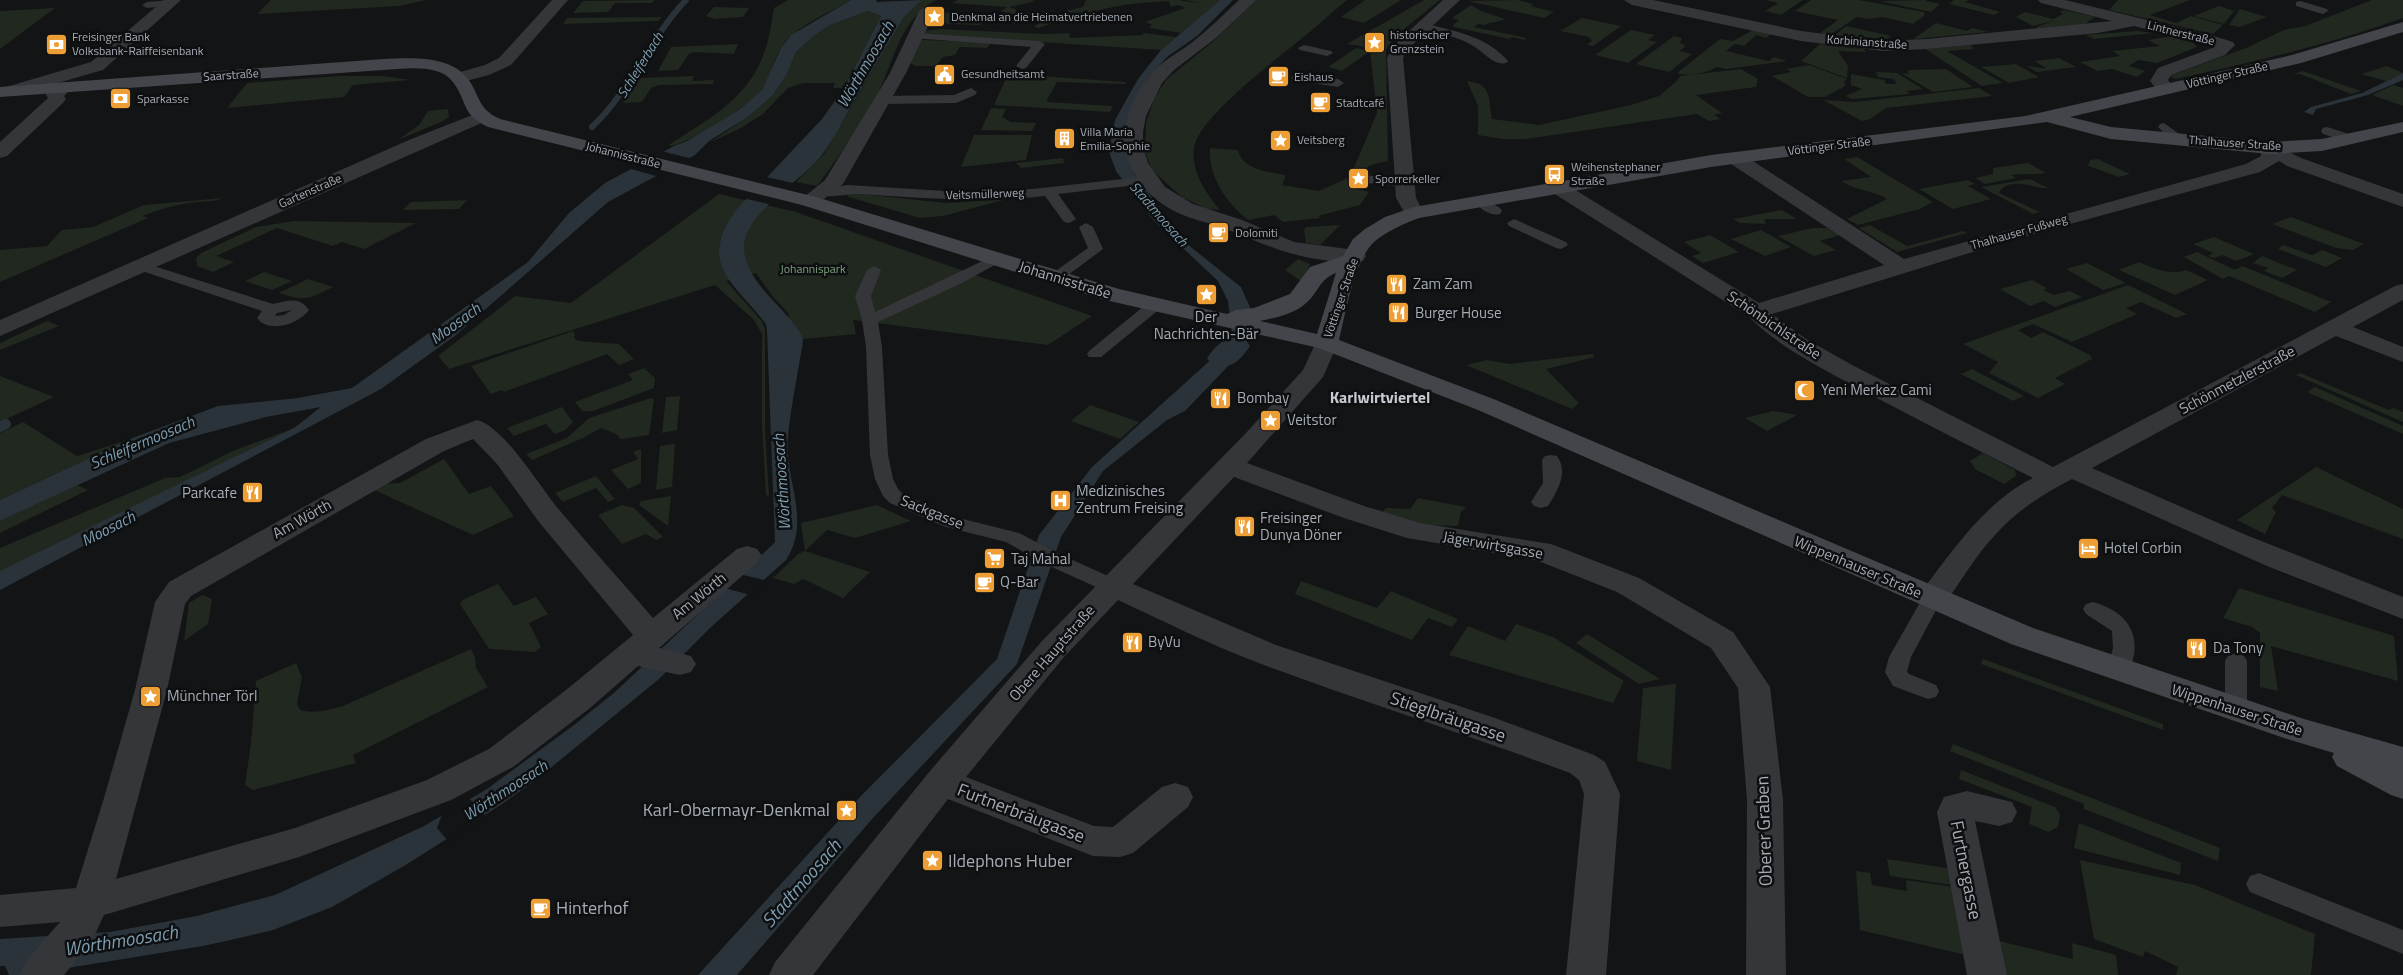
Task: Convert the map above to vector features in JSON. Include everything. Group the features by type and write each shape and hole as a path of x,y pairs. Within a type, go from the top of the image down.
{"main road":[{"name":"Vöttinger Straße","path":"1326,343 1360,245 1370,235 1385,225 1414,213 1488,206 1557,188 1735,158 2046,117 2284,62 2403,27"},
{"name":"Saarstraße","path":"6,91 397,64 452,74"},
{"path":"452,74 480,117"},
{"name":"Thalhauser Straße","path":"2072,112 2125,132"},
{"name":"Johannisstraße","path":"480,117 542,135 678,169 748,186 807,197 1055,278 1155,305 1326,343"},
{"name":"Thalhauser Straße","path":"2046,117 2094,130 2171,133 2201,142 2270,148 2315,145 2403,128"},
{"path":"1218,319 1257,315 1285,306 1298,299 1318,272 1354,258"},
{"name":"Wippenhauser Straße","path":"1326,343 1487,405 1932,599 2022,636 2236,710 2403,760"},
{"path":"2299,730 2403,785"}],"street":[{"path":"452,74 505,62 511,58 515,49 560,0"},
{"path":"1248,0 1205,40 1159,75 1146,94 1134,125 1132,143 1144,181 1175,204 1228,222 1285,246 1315,253 1354,258"},
{"path":"1414,213 1406,198 1395,78 1395,58 1402,45 1452,0"},
{"name":"Korbinianstraße","path":"1632,0 1801,36 1883,46 1927,44 2088,29 2135,21"},
{"name":"Lintnerstraße","path":"2046,0 2211,40 2227,46 2219,52 2164,72 2159,81 2166,89"},
{"path":"0,152 47,110 57,99 55,94 70,87 97,66 172,1"},
{"path":"807,197 833,184 882,100 928,11"},
{"path":"6,91 97,66"},
{"name":"Gartenstraße","path":"0,329 480,117"},
{"path":"2270,148 2294,162 2403,201"},
{"name":"Thalhauser Fußweg","path":"1756,311 1900,266 2254,168 2271,158 2270,148"},
{"path":"1735,158 1900,266"},
{"name":"Schönbichlstraße","path":"1557,188 1756,311 1769,324 1815,354 1869,384 2062,473"},
{"name":"Schönmetzlerstraße","path":"1932,599 1984,529 2010,505 2062,473 2403,290"},
{"path":"2335,328 2403,355"},
{"name":"Obere Hauptstraße","path":"789,975 942,781 1053,648 1229,466 1314,372 1326,343"},
{"name":"Am Wörth","path":"39,975 84,916 122,798 151,690 170,602 180,590 234,558 435,445 477,428 506,458 641,648"},
{"name":"Jägerwirtsgasse","path":"1229,466 1354,512 1417,532 1541,551 1628,585 1722,640 1754,687"},
{"path":"2062,473 2403,609"},
{"name":"Am Wörth","path":"0,911 84,916 299,842 439,790 501,758 641,648 747,556"},
{"name":"Stieglbräugasse","path":"1112,586 1265,653 1413,705 1483,727 1582,764 1593,772 1602,794 1586,975"},
{"path":"641,648 680,664"},
{"name":"Oberer Graben","path":"1754,687 1765,800 1766,975"},
{"name":"Furtnerbräugasse","path":"942,781 974,796 1093,840 1120,842 1175,797"},
{"name":"Furtnergasse","path":"1987,975 1955,812 1957,807 1967,805 1999,812"}],"lane":[{"path":"147,4 172,1"},
{"path":"2300,4 2323,11"},
{"path":"1422,26 1459,35 1478,44 1502,61"},
{"path":"916,36 1039,44 1022,66"},
{"path":"1304,48 1327,53"},
{"path":"1297,78 1338,84"},
{"path":"882,100 956,99 971,92"},
{"path":"2327,131 2350,139"},
{"path":"2201,142 2220,136"},
{"path":"1363,179 1405,183"},
{"name":"Veitsmüllerweg","path":"807,197 848,189 913,195 961,196 1049,192 1144,181"},
{"path":"1049,192 1069,219"},
{"path":"1514,224 1561,245"},
{"path":"1055,278 1096,248 1086,227"},
{"path":"870,320 957,280 995,258"},
{"path":"141,266 272,309"},
{"name":"Sackgasse","path":"874,270 863,296 870,320 874,347 879,455 884,479 890,492 897,498 925,512 953,523 1012,537 1050,558 1112,586"},
{"path":"1096,354 1155,305"},
{"path":"1541,502 1552,483 1551,460"},
{"path":"1928,691 1900,680 1896,672 1900,657 1932,599"},
{"path":"2094,609 2116,621 2121,627 2124,636 2124,653 2118,670"},
{"path":"2236,661 2236,710"},
{"path":"2260,884 2403,942"}],"green space":[{"path":"271,0 426,0 399,6 257,14"},
{"path":"654,0 652,3 615,3 608,12 573,13 583,1"},
{"path":"788,0 851,0 805,25 787,40 778,53 763,88 747,104 705,131 679,144 670,146 670,144 724,108 747,85 763,56 774,8"},
{"path":"921,0 936,0 923,8 913,19 898,46 873,103 846,145 817,186 796,182 824,154 904,17"},
{"path":"958,0 1036,1 1009,7 1018,12 1048,14 1066,18 1039,28 1034,27 1040,22 1025,19 1017,20 1015,24 1010,22 1007,13 1001,11 1007,7 952,3"},
{"path":"1086,0 1178,0 1203,4 1185,0 1220,0 1181,33 1149,28 1152,25 1145,22 1185,8 1178,5 1171,7 1169,1 1109,8 1074,20 1062,14 1065,11 1083,7"},
{"path":"1255,0 1347,0 1242,88 1210,120 1199,135 1194,148 1197,174 1220,210 1207,209 1182,197 1153,171 1145,153 1146,123 1154,99 1166,80 1216,39"},
{"path":"1365,0 1401,0 1364,23 1341,17"},
{"path":"1424,0 1440,0 1398,34 1386,49 1388,161 1369,166 1364,171 1357,189 1369,192 1360,205 1318,216 1321,218 1283,222 1274,215 1248,220 1232,206 1215,179 1210,158 1210,148 1238,150 1245,162 1251,166 1286,175 1282,185 1319,191 1350,177 1377,113 1370,51 1361,46 1347,44"},
{"path":"1518,0 1533,4 1531,6 1554,12 1544,18 1468,1"},
{"path":"1765,0 1803,0 1781,15 1765,11 1778,3"},
{"path":"1811,0 1859,0 1924,12 1925,15 1913,24 1882,17 1869,19 1857,17 1830,35 1820,33 1838,20 1795,11"},
{"path":"1927,0 1940,4 1931,12 1879,1"},
{"path":"1954,0 1969,0 1965,2 2000,12 1994,15 1949,4"},
{"path":"2118,0 2190,0 2150,15 2176,23 2191,16 2223,25 2213,34 2109,10"},
{"path":"2372,0 2403,0 2403,18 2319,45 2176,79 2169,76 2246,48 2284,30 2305,26"},
{"path":"1471,5 1481,11 1505,19 1485,25 1478,24 1474,27 1527,38 1524,40 1512,37 1509,39 1454,27 1453,25 1459,20 1452,18"},
{"path":"2219,6 2234,11 2224,24 2194,16"},
{"path":"714,7 749,8 743,17 715,19 706,16"},
{"path":"55,8 0,49 0,11"},
{"path":"2240,9 2267,17 2240,27 2229,25"},
{"path":"2064,10 2095,17 2085,24 2038,28 2036,27 2056,20 2033,26 2016,17 2025,12 2053,19 2063,14 2060,12"},
{"path":"868,11 881,16 844,88 833,88 835,83 803,83 788,88 763,114 741,128 709,143 748,117 773,95 787,74 796,52 815,35 830,25"},
{"path":"951,12 981,16 987,19 980,25 933,23 938,14"},
{"path":"662,17 658,21 563,24 567,18"},
{"path":"1582,18 1621,26 1593,46 1587,45 1592,41 1589,37 1560,31"},
{"path":"1936,23 1967,31 1972,28 1988,32 1913,39"},
{"path":"1846,26 1891,36 1886,39 1834,36"},
{"path":"939,29 1045,34 1069,33 1070,38 1143,35 1143,33 1176,37 1161,50 917,34"},
{"path":"1631,30 1655,35 1648,40 1657,42 1628,63 1595,55"},
{"path":"1753,30 1771,34 1766,38 1756,35 1744,46 1735,44 1726,51 1769,61 1774,57 1787,61 1727,69 1717,67 1697,74 1677,73 1720,39 1733,41"},
{"path":"2137,31 2154,33 2094,39 2085,35"},
{"path":"1674,36 1682,38 1680,43 1686,46 1679,51 1692,54 1669,72 1636,64"},
{"path":"2173,36 2192,42 2197,47 2157,63 2138,60 2129,66 2145,71 2137,77 2112,69 2097,71 2080,62 2120,56 2112,51 2160,46 2148,40"},
{"path":"921,40 991,43 987,48 960,47 955,55 943,57 936,66 916,66 910,63"},
{"path":"738,44 734,54 694,52 689,54 678,70 658,71 671,47"},
{"path":"1820,44 1864,49 1866,52 1838,51 1848,66 1847,78 1801,61"},
{"path":"1970,45 1974,49 1947,51 2003,83 1982,86 1925,49"},
{"path":"1356,48 1370,51 1342,71 1328,67"},
{"path":"2059,58 2076,67 2037,72 2026,66 2046,68 2034,61"},
{"path":"2016,64 2039,77 2009,83 1981,67"},
{"path":"1809,65 1847,79 1844,81 1845,86 1825,97 1808,97 1772,76 1791,72 1786,69"},
{"path":"2387,66 2403,73 2386,81 2361,74"},
{"path":"1741,69 1758,79 1756,87 1696,95 1722,113 1714,115 1721,119 1709,121 1697,114 1526,139 1503,139 1478,135 1478,106 1467,81 1481,85 1488,93 1492,119 1539,125 1631,105 1659,96 1676,82 1680,76"},
{"path":"1946,69 1973,87 1933,92 1901,73 1909,74 1907,70"},
{"path":"2303,71 2361,91 2351,94 2300,74 2293,74"},
{"path":"1876,72 1897,73 1923,89 1907,91 1910,94 1852,99 1845,96 1862,89 1851,85 1851,74 1884,80 1886,84 1897,84 1894,79 1878,77"},
{"path":"1008,74 1126,82 1125,84 1057,82 1047,100 1047,102 1113,106 1110,112 994,105"},
{"path":"338,76 384,76 411,80 353,85 344,97 227,108 247,83"},
{"path":"694,76 692,81 714,80 713,84 659,85 651,88 642,102 623,103 639,78"},
{"path":"2393,85 2403,88 2403,106 2372,95"},
{"path":"1979,88 1992,96 1886,108 1870,119 1862,121 1823,100 1855,102"},
{"path":"991,108 1006,109 1002,117 1011,122 1036,123 1032,131 981,130"},
{"path":"448,109 449,117 443,121 398,140 419,125 428,111"},
{"path":"974,135 1032,135 1026,160 961,167"},
{"path":"1857,157 1933,202 1920,209 1858,225 1847,219 1887,199 1841,181 1871,177 1844,159"},
{"path":"1063,158 1064,163 1021,168 1016,163"},
{"path":"2098,159 2130,174 2119,177 2088,166 2090,160"},
{"path":"2028,163 2046,173 2011,175 2016,178 1985,184 1975,178 1993,174 1993,168"},
{"path":"2030,179 2048,188 2015,184 2003,188 1999,193 2040,212 2033,214 1981,187"},
{"path":"1968,180 1975,184 1968,186 1991,199 1953,209 1919,189"},
{"name":"Johannispark","path":"719,194 796,212 1092,316 1048,345 853,320 856,334 803,339 799,330 788,318 789,314 773,297 756,273 726,281 761,320 765,329 765,434 769,496 766,495 762,424 762,334 754,320 715,285 449,369 438,356 515,296 571,303"},
{"path":"847,194 946,203 1007,199 943,216 920,218 849,197"},
{"path":"223,198 178,205 142,216 148,218 0,282 0,250 47,246 62,230 93,227 144,205"},
{"path":"467,200 459,209 403,210 411,202"},
{"path":"1782,210 1797,219 1764,219 1766,224 1740,223 1733,219"},
{"path":"2291,217 2364,244 2353,250 2336,248 2272,224"},
{"path":"294,221 416,223 364,249 342,242 333,246 277,228 216,256 234,262 213,272 197,266 196,258 201,253 256,227"},
{"path":"1340,225 1320,245 1306,243 1304,230 1306,227"},
{"path":"1870,225 1907,246 1963,231 1967,233 1897,252 1859,228"},
{"path":"1813,228 1827,228 1840,235 1820,241 1836,250 1814,256 1778,236"},
{"path":"1761,230 1791,247 1765,256 1731,239"},
{"path":"1710,235 1739,252 1703,263 1692,256 1701,253 1684,242"},
{"path":"2214,237 2254,254 2236,261 2223,255 2214,258 2208,256 2213,253 2193,244"},
{"path":"2283,245 2312,255 2322,250 2342,258 2326,267 2278,249"},
{"path":"2197,252 2235,270 2242,266 2331,302 2315,312 2229,276 2223,279 2184,257"},
{"path":"2262,256 2297,270 2282,278 2264,271 2268,268 2253,263"},
{"path":"1298,259 1310,264 1302,282 1285,270"},
{"path":"2139,262 2168,272 2186,270 2208,280 2175,295 2119,270"},
{"path":"2087,263 2126,283 2103,290 2066,269"},
{"path":"264,272 292,281 272,290 245,281"},
{"path":"308,279 333,287 307,298 295,298 279,293"},
{"path":"2032,280 2047,288 2043,290 2054,295 2070,291 2082,297 2055,307 2044,301 2030,306 2000,289"},
{"path":"2128,285 2187,314 2176,318 2141,302 2126,308 2137,314 2072,342 2033,324 2018,330 2031,338 2043,332 2090,355 2092,359 2055,378 2065,384 2038,398 1989,373 1998,362 1963,344"},
{"path":"47,321 59,326 0,350 0,343"},
{"path":"573,331 575,334 574,338 578,341 619,344 634,359 619,365 607,354 504,392 502,390 491,394 471,366"},
{"path":"1592,354 1595,357 1546,369 1579,403 1572,409 1466,365 1487,360 1510,364"},
{"path":"644,368 655,378 654,388 593,411 582,411 575,402 633,380 628,374"},
{"path":"1972,369 2024,396 2013,401 1961,374"},
{"path":"2300,373 2389,410 2393,408 2403,412 2403,422 2296,375"},
{"path":"0,376 54,397 0,422"},
{"path":"2315,387 2403,426 2403,434 2307,392"},
{"path":"680,396 677,430 662,433 666,397"},
{"path":"651,398 654,399 649,435 621,439 616,434 601,428 532,460 526,454 567,438 589,418"},
{"path":"1090,405 1139,422 1120,439 1071,421"},
{"path":"562,407 573,422 565,430 555,434 546,424 514,436 507,428"},
{"path":"1773,411 1797,415 1767,431 1745,418"},
{"path":"23,422 77,456 130,439 0,500 0,433"},
{"path":"294,428 0,571 0,548 165,478 180,477 233,451"},
{"path":"675,444 672,487 656,490 660,446"},
{"path":"641,449 641,483 628,489 611,470 638,459 633,452"},
{"path":"1983,453 2015,470 2016,476 2004,484 1975,469 1970,461"},
{"path":"444,459 469,494 491,486 514,516 473,535 370,488 378,484 400,483"},
{"path":"2316,467 2403,509 2403,539 2282,495 2272,508 2276,512 2265,534 2237,520"},
{"path":"596,476 615,499 608,502 596,488 563,502 555,493"},
{"path":"77,485 88,490 0,533 0,521"},
{"path":"671,496 668,526 639,505 641,501"},
{"path":"1418,498 1466,507 1461,512 1458,526 1420,525 1380,515 1386,508 1410,509"},
{"path":"622,505 634,508 663,537 656,540 646,534 622,544 598,515"},
{"path":"877,505 911,521 855,538 827,530 805,551 801,523"},
{"path":"805,551 870,572 843,598 803,579 794,584 773,578 798,554"},
{"path":"1301,581 1377,608 1391,591 1458,619 1452,627 1428,618 1412,640 1295,594"},
{"path":"498,584 514,606 536,597 548,614 529,623 541,647 535,652 489,649 460,604 462,600"},
{"path":"2239,588 2394,636 2398,681 2271,646 2278,691 2260,687 2260,633 2252,627 2223,618"},
{"path":"202,595 212,599 208,624 184,641 189,603"},
{"path":"1516,624 1553,637 1624,681 1613,703 1449,655 1468,626 1505,641"},
{"path":"1587,634 1660,679 1639,684 1576,643"},
{"path":"471,649 475,657 476,668 488,687 353,755 356,763 253,790 245,785 251,743 256,681 296,663 302,677 297,704 300,710 321,711 343,706"},
{"path":"1983,659 2163,724 2163,730 1981,664"},
{"path":"1676,684 1671,770 1637,761 1643,688"},
{"path":"1953,744 2220,848 2218,861 2084,809 2084,804 1950,751"},
{"path":"1961,770 2055,807 2060,814 2058,827 2048,832 2029,824 2032,807 1959,779"},
{"path":"2079,823 2181,863 2180,875 2074,848"},
{"path":"1887,859 1947,868 1952,885 1890,876"},
{"path":"2080,860 2195,885 2315,934 2311,975 2176,975 2178,967 2145,951 2143,957 2094,939"},
{"path":"1856,871 1870,873 1872,885 1907,891 1906,880 1954,887 1970,956 1860,930"},
{"path":"1999,941 2073,959 2072,943 2116,955 2118,975 2006,975"}],"water":[{"path":"851,0 876,0 877,2 921,0 904,17 825,151 813,165 759,215 750,227 745,239 744,251 747,264 753,275 760,286 795,325 802,335 803,341 788,437 788,453 797,515 797,530 786,560 711,627 659,679 537,779 502,804 404,866 332,907 273,930 203,946 25,975 9,975 5,966 0,966 0,939 110,932 197,916 275,895 424,826 487,789 574,725 615,692 775,542 766,324 724,272 720,259 720,245 725,229 736,210 822,119 844,88 881,16 868,11 830,25 815,35 796,52 787,74 773,95 748,117 709,141 695,155 608,202 456,335 381,389 0,590 0,571 294,428 321,407 266,417 169,443 0,521 0,500 130,439 218,406 298,398 352,388 528,262 569,213 605,183 687,141 739,110 762,90 781,48 791,35"},
{"path":"1220,0 1233,0 1197,36 1167,57 1147,79 1127,152 1134,174 1174,230 1187,244 1241,287 1253,314 1245,349 1226,344 1232,333 1228,301 1218,281 1154,221 1116,171 1109,152 1115,120 1138,79 1161,50"},
{"path":"2403,73 2403,80 2368,95 2316,109 2313,115 2304,112 2311,107 2362,93"},
{"path":"1215,356 1233,361 1185,411 1167,420 1103,471 1061,537 1017,664 873,818 737,975 698,975 861,796 997,659 1039,535 1092,467"}],"pier":[{"path":"661,151 693,159 660,177 627,168"},
{"path":"762,176 797,184 773,205 743,198"},
{"path":"739,574 768,581 751,595 724,588"},
{"path":"468,797 486,817 448,841 437,828 443,812"}],"waterway":[{"name":"Schleiferbach","path":"592,127 618,97 661,31 686,0"},
{"name":"Stadtmoosach","path":"1223,358 1234,346"},
{"name":"Schleiferbach","path":"0,427 6,424"}],"place":[{"name":"Denkmal an die Heimatvertriebenen","path":"935,17"},
{"name":"historischer Grenzstein","path":"1374,42"},
{"name":"Freisinger Bank Volksbank-Raiffeisenbank","path":"56,44"},
{"name":"Gesundheitsamt","path":"945,74"},
{"name":"Eishaus","path":"1278,77"},
{"name":"Sparkasse","path":"121,99"},
{"name":"Stadtcafé","path":"1320,103"},
{"name":"Villa Maria Emilia-Sophie","path":"1064,139"},
{"name":"Veitsberg","path":"1281,140"},
{"name":"Weihenstephaner Straße","path":"1555,174"},
{"name":"Sporrerkeller","path":"1359,179"},
{"name":"Dolomiti","path":"1219,233"},
{"name":"Zam Zam","path":"1397,284"},
{"name":"Der Nachrichten-Bär","path":"1206,294"},
{"name":"Burger House","path":"1399,313"},
{"name":"Yeni Merkez Cami","path":"1805,390"},
{"name":"Bombay","path":"1221,398"},
{"name":"Veitstor","path":"1271,420"},
{"name":"Parkcafe","path":"253,493"},
{"name":"Medizinisches Zentrum Freising","path":"1060,500"},
{"name":"Freisinger Dunya Döner","path":"1244,527"},
{"name":"Hotel Corbin","path":"2088,548"},
{"name":"Taj Mahal","path":"995,559"},
{"name":"Q-Bar","path":"984,582"},
{"name":"ByVu","path":"1132,642"},
{"name":"Da Tony","path":"2197,648"},
{"name":"Münchner Törl","path":"151,696"},
{"name":"Karl-Obermayr-Denkmal","path":"846,810"},
{"name":"Ildephons Huber","path":"932,861"},
{"name":"Hinterhof","path":"540,908"}],"district":[{"name":"Karlwirtviertel","path":"1380,397"}],"water label":[{"name":"Wörthmoosach","path":"865,64"},
{"name":"Moosach","path":"455,323"},
{"name":"Schleifermoosach","path":"142,442"},
{"name":"Wörthmoosach","path":"781,482"},
{"name":"Moosach","path":"108,528"},
{"name":"Wörthmoosach","path":"505,790"},
{"name":"Wörthmoosach","path":"121,940"}]}
